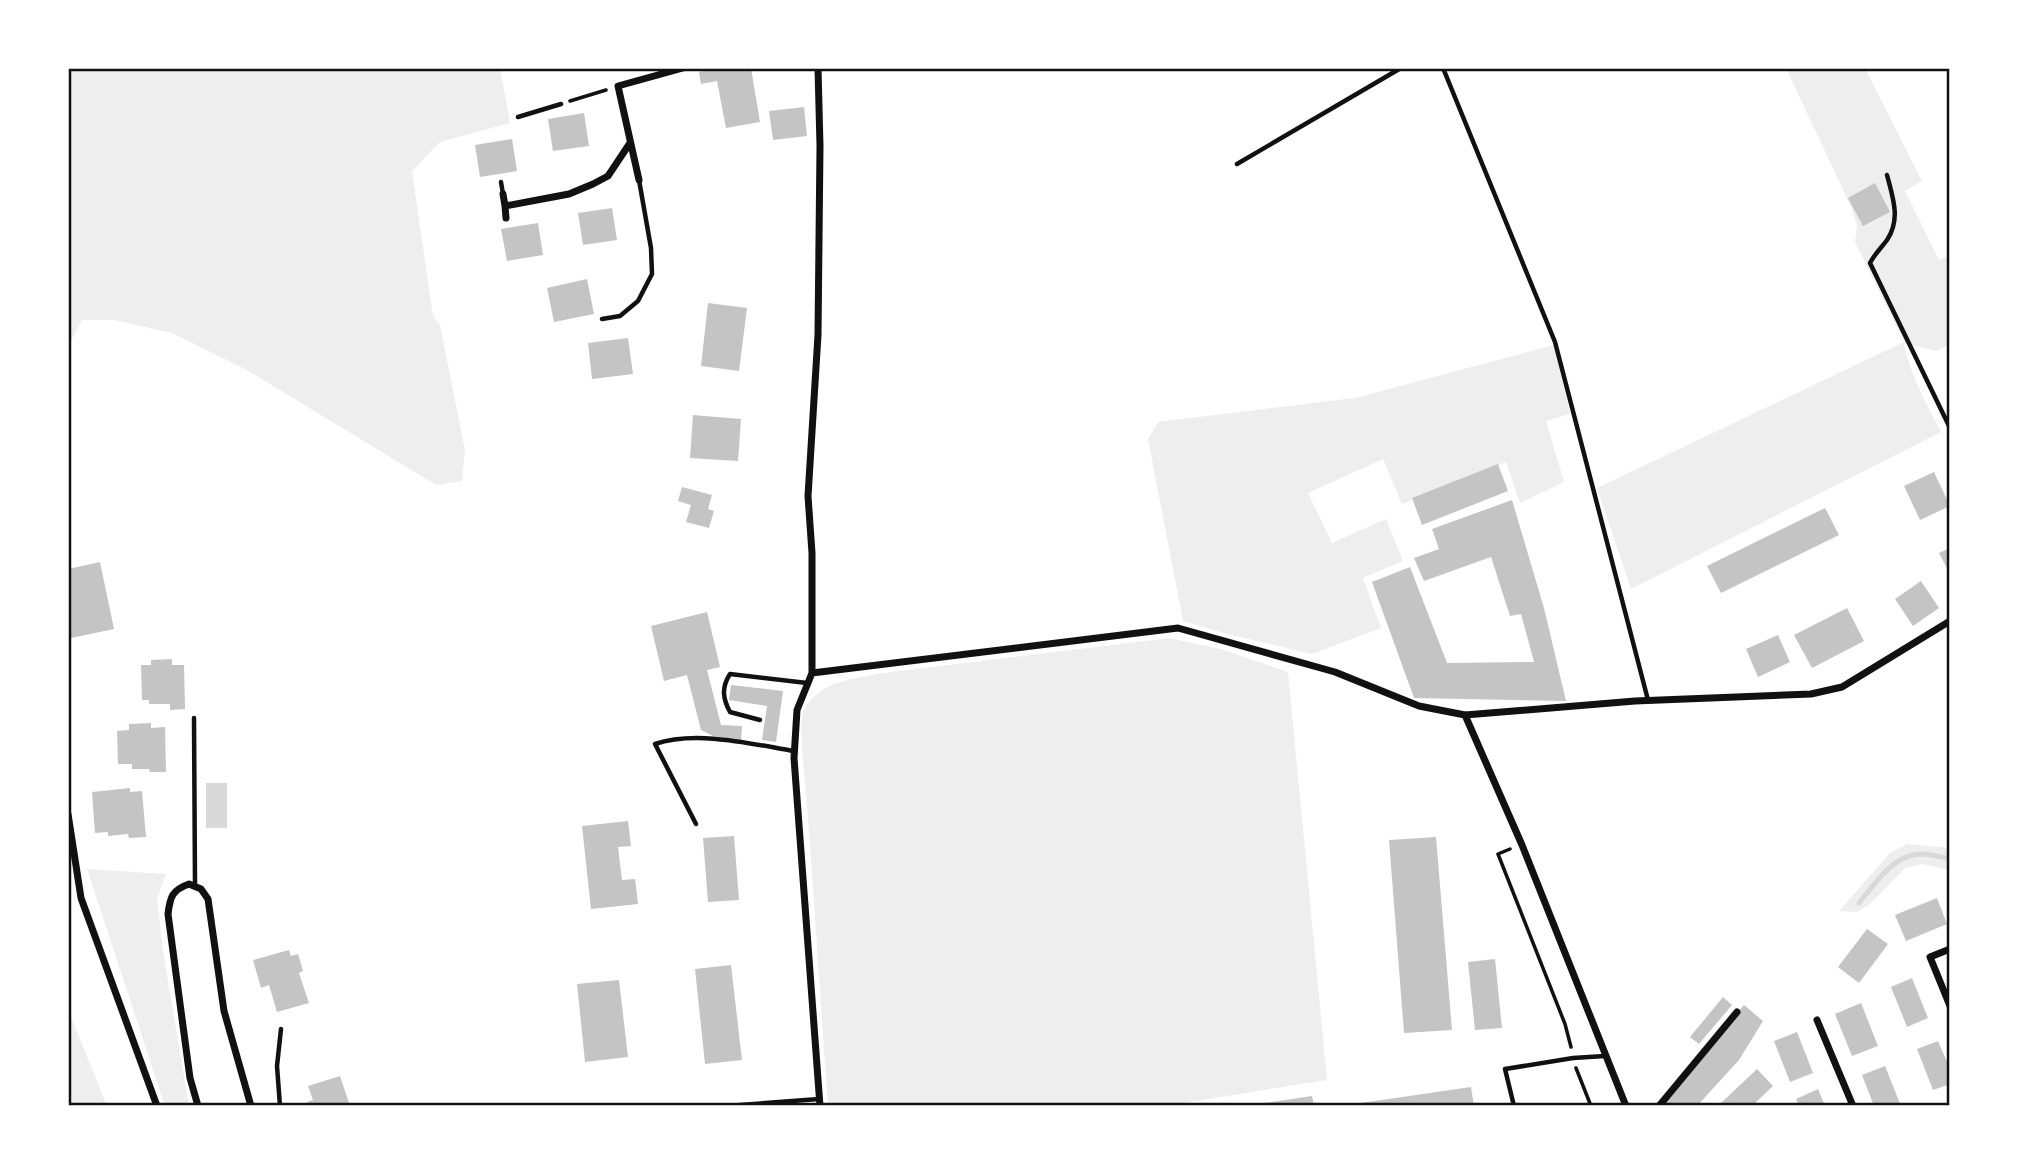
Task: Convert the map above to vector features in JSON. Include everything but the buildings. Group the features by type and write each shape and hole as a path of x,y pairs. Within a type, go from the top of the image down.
{"street":[{"path":"639,180 618,86 683,68"},
{"path":"818,68 818,335 808,496 812,553 812,673 796,710 794,751 820,1102"},
{"path":"505,206 569,194 593,184 608,176 630,142"},
{"path":"503,194 507,220"},
{"path":"812,673 1178,628 1335,671 1419,706 1465,715 1648,700 1811,694 1842,687 1950,621"},
{"path":"1465,715 1522,845 1626,1106"},
{"path":"68,814 70,841 81,898 157,1106"},
{"path":"198,1106 190,1078 168,914 170,899 178,888 190,884 201,889 208,899 224,1011 251,1106"},
{"path":"1950,949 1930,957 1950,1006"},
{"path":"1659,1106 1737,1012"},
{"path":"1817,1020 1853,1106"}],"lane":[{"path":"1237,164 1401,68"},
{"path":"1443,68 1555,342 1648,700"},
{"path":"517,117 561,104"},
{"path":"1887,176 1895,204 1895,222 1888,239 1870,263 1950,428"},
{"path":"602,319 620,316 638,301 652,274 651,248 639,180"},
{"path":"501,183 503,194"},
{"path":"760,720 730,712 724,700 724,684 730,674 807,683"},
{"path":"194,718 195,885"},
{"path":"696,824 655,744 667,740 706,738 794,751"},
{"path":"280,1106 277,1066 281,1029"},
{"path":"1514,1106 1505,1069 1606,1055"},
{"path":"727,1106 820,1102"}],"path":[{"path":"561,104 618,86"},
{"path":"1522,845 1498,854 1565,1024 1573,1058 1591,1106"}],"shaded area":[{"path":"68,68 500,68 510,123 440,142 412,171 433,316 440,325 465,450 462,481 436,485 247,370 172,333 114,320 82,320 68,346"},
{"path":"1786,68 1865,68 1922,181 1905,191 1939,260 1950,255 1950,344 1936,351 1904,343 1914,378 1941,432 1631,589 1597,488 1904,342 1855,242 1857,226 1852,209"},
{"path":"1554,345 1570,414 1546,421 1564,482 1520,503 1506,462 1402,504 1383,459 1308,493 1332,543 1386,519 1403,561 1363,578 1381,628 1312,654 1183,621 1148,439 1158,422 1355,398"},
{"path":"1169,638 1221,649 1288,672 1327,1080 1164,1106 828,1106 801,723 804,709 811,699 839,682 883,673"},
{"path":"206,783 227,783 227,828 206,828"},
{"path":"1907,844 1950,848 1950,870 1922,864 1905,868 1870,904 1857,912 1839,911 1890,853"},
{"path":"87,869 166,874 157,899 189,1106 165,1106"},
{"path":"69,1012 107,1106 68,1106"}],"waterway":[{"path":"1859,903 1886,871 1902,859 1922,854 1950,859"}]}
